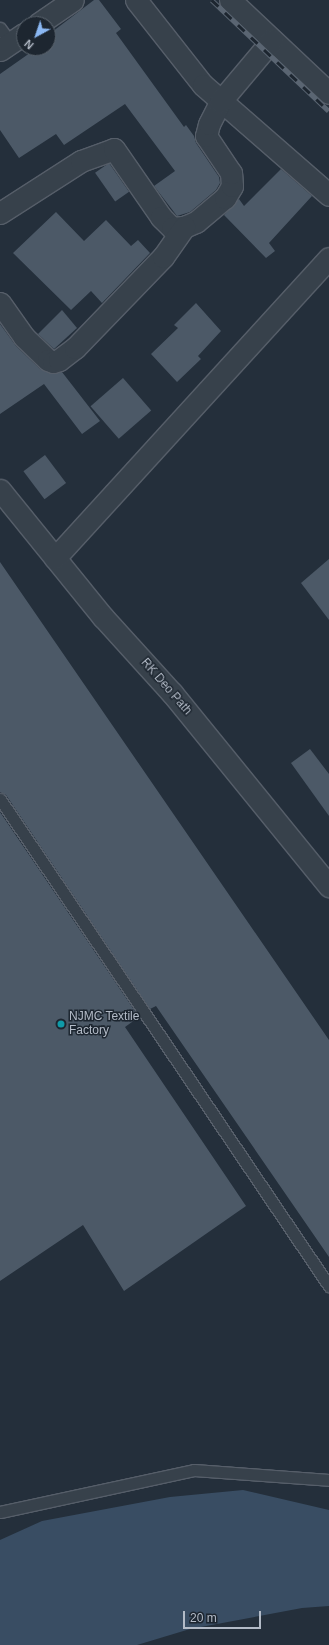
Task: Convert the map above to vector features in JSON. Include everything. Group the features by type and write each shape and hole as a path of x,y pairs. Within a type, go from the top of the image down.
{"street":[{"path":"50,16 73,0"},
{"path":"136,0 203,85 220,102 329,196"},
{"path":"230,0 329,93"},
{"path":"0,213 81,161 114,149 161,217 172,228 184,227 196,222 225,198 232,186 231,173 206,136 220,102 272,40"},
{"path":"0,303 24,337 43,355 53,362 60,360 75,348 163,257 184,227"},
{"path":"55,558 329,258"},
{"name":"RK Deo Path","path":"0,490 103,617 172,693 329,886"}],"lane":[{"path":"0,799 329,1286"},
{"path":"0,1512 194,1470 329,1480"}],"water":[{"path":"243,1490 329,1510 329,1606 302,1608 190,1629 137,1645 0,1645 0,1540 42,1521 170,1497"}],"building":[{"path":"94,0 99,0 121,29 116,33 184,127 186,125 194,136 196,143 219,177 220,183 216,190 190,212 177,216 154,186 175,171 125,104 64,145 56,134 19,158 0,130 0,74 26,56 56,56 56,29"},
{"path":"109,163 129,192 115,201 95,173"},
{"path":"281,169 312,196 269,243 275,251 266,258 224,215 239,199 244,206"},
{"path":"56,212 84,241 106,220 131,246 138,240 150,253 102,303 91,291 71,310 13,253"},
{"path":"196,303 221,331 198,356 201,359 177,382 151,354 178,328 174,325"},
{"path":"62,310 77,328 54,349 38,334"},
{"path":"0,324 16,346 40,369 49,373 62,372 100,421 82,434 44,384 0,414"},
{"path":"123,378 151,410 119,439 91,406"},
{"path":"45,455 66,483 45,499 23,471"},
{"path":"329,559 329,620 301,583"},
{"path":"0,562 329,1040 329,1257 156,1006 150,1009 6,795 0,792"},
{"path":"310,749 329,774 329,816 291,763"},
{"name":"NJMC Textile Factory","path":"0,812 139,1017 125,1027 246,1206 124,1291 83,1225 0,1281"}],"railway":[{"path":"212,0 329,111"}],"place":[{"name":"NJMC Textile Factory","path":"61,1024"}]}
